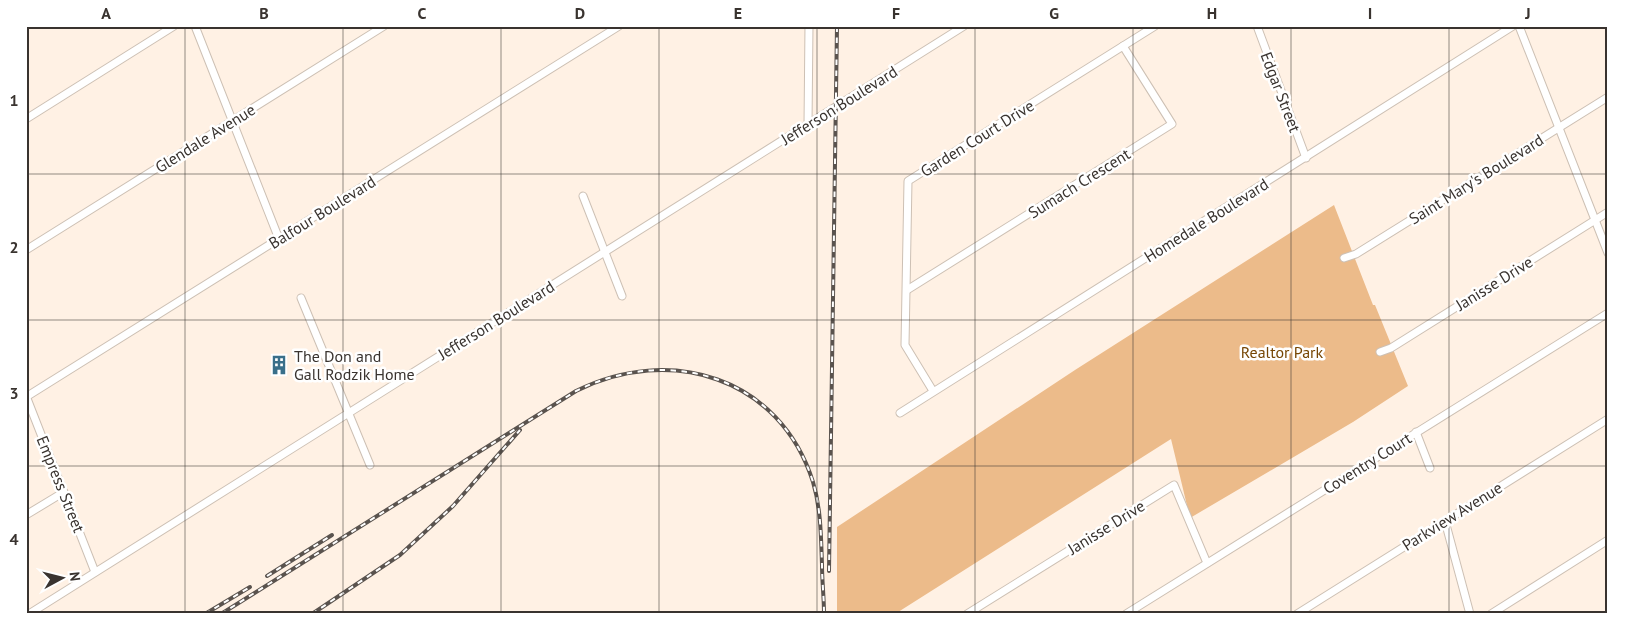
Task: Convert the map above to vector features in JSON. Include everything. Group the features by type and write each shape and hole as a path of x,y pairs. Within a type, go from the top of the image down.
{"street":[{"path":"26,119 174,26"},
{"path":"196,26 279,239"},
{"name":"Glendale Avenue","path":"26,250 384,26"},
{"name":"Balfour Boulevard","path":"26,397 618,26"},
{"path":"808,124 809,26"},
{"name":"Jefferson Boulevard","path":"29,614 964,26"},
{"name":"Garden Court Drive","path":"933,391 905,345 908,181 1155,26"},
{"name":"Edgar Street","path":"1256,26 1306,158"},
{"name":"Homedale Boulevard","path":"900,413 1513,26"},
{"path":"1519,26 1608,253"},
{"name":"Sumach Crescent","path":"907,290 1172,124 1123,46"},
{"name":"Saint Mary's Boulevard","path":"1344,258 1356,254 1608,97"},
{"path":"583,196 622,296"},
{"name":"Janisse Drive","path":"1380,352 1391,348 1608,212"},
{"path":"301,298 370,465"},
{"name":"Coventry Court","path":"1126,614 1608,312"},
{"name":"Empress Street","path":"26,397 96,572"},
{"name":"Parkview Avenue","path":"1297,614 1608,419"},
{"path":"1416,432 1430,468"},
{"name":"Janisse Drive","path":"967,614 1174,485 1207,563"},
{"path":"26,515 64,492"},
{"path":"1445,521 1470,614"},
{"path":"1491,614 1608,540"}],"green space":[{"name":"Realtor Park","path":"1334,205 1373,305 1375,305 1408,386 1353,422 1190,518 1171,439 895,614 837,614 837,527 1075,370"}],"railway":[{"path":"829,571 837,26"},
{"path":"221,614 576,391 612,377 648,371 684,371 717,379 748,395 775,417 797,446 813,482 818,502 824,614"},
{"path":"312,614 400,555 453,506 520,430"},
{"path":"267,576 332,535"},
{"path":"205,614 250,587"}],"place":[{"name":"The Don and Gall Rodzik Home","path":"279,365"}]}
